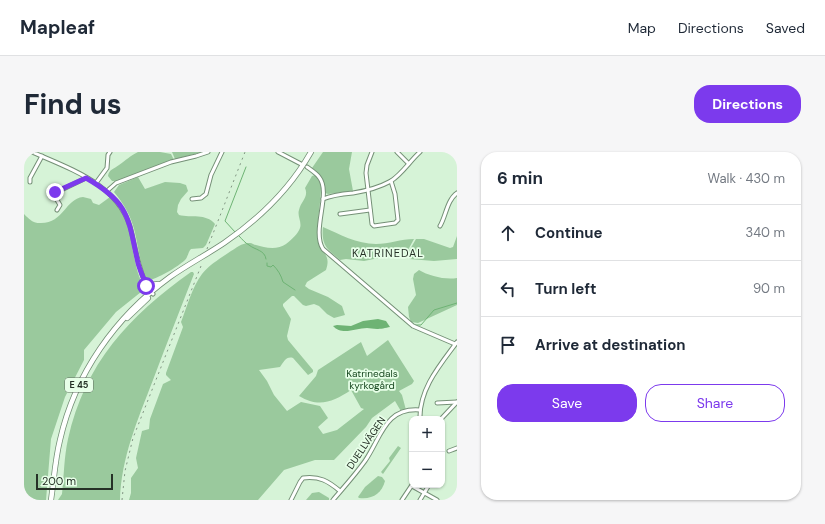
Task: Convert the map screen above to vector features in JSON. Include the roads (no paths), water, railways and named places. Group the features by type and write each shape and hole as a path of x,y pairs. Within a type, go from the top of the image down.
{"highway":[{"name":"E 45","path":"52,500 57,453 71,404 83,377 96,354 114,328 134,306 256,222 281,198 301,173 313,152"},
{"name":"E 45","path":"152,293 161,284 233,237 254,220 286,188 313,152"},
{"path":"147,285 153,286 161,284"}],"street":[{"path":"32,152 96,183 118,202 129,220 140,269 148,289 152,293"},
{"path":"96,183 107,168 108,156 110,152"},
{"path":"107,191 116,183 171,162 208,152"},
{"path":"192,199 201,198 206,194 211,175 222,152"},
{"path":"278,152 301,164"},
{"path":"372,152 366,169 367,190 372,224 374,226 397,221 398,218 395,194 391,181"},
{"path":"397,152 408,163"},
{"path":"323,199 330,196 367,190 391,181 420,152"},
{"path":"30,182 30,178 42,156"},
{"path":"307,167 321,179 323,188 319,233 320,242 324,249 412,326 456,343 427,387 422,399 420,416"},
{"path":"57,210 60,205 55,197 55,192 86,178"},
{"path":"440,226 450,202 457,193"},
{"path":"340,214 370,210"},
{"path":"437,403 457,402"},
{"path":"444,416 457,402"},
{"name":"DUELLVÄGEN","path":"333,500 367,458 388,422 403,412 420,410"},
{"path":"449,452 457,448"},
{"path":"291,500 303,478 326,480 340,491"},
{"path":"402,500 411,488"},
{"path":"416,488 437,500"},
{"path":"420,500 428,488"},
{"path":"453,500 457,498"}],"waterway":[{"path":"235,232 225,221 246,167"},
{"path":"239,236 251,247 262,252 266,259"},
{"path":"267,263 267,266 271,267 273,265 283,282 295,290"},
{"path":"415,325 421,325 434,310 457,303"}],"railway":[{"path":"207,249 245,152"},
{"path":"122,500 125,471 133,438 201,266"}],"district":[{"name":"KATRINEDAL","path":"388,253"}],"park label":[{"name":"Katrinedals kyrkogård","path":"372,378"}]}
